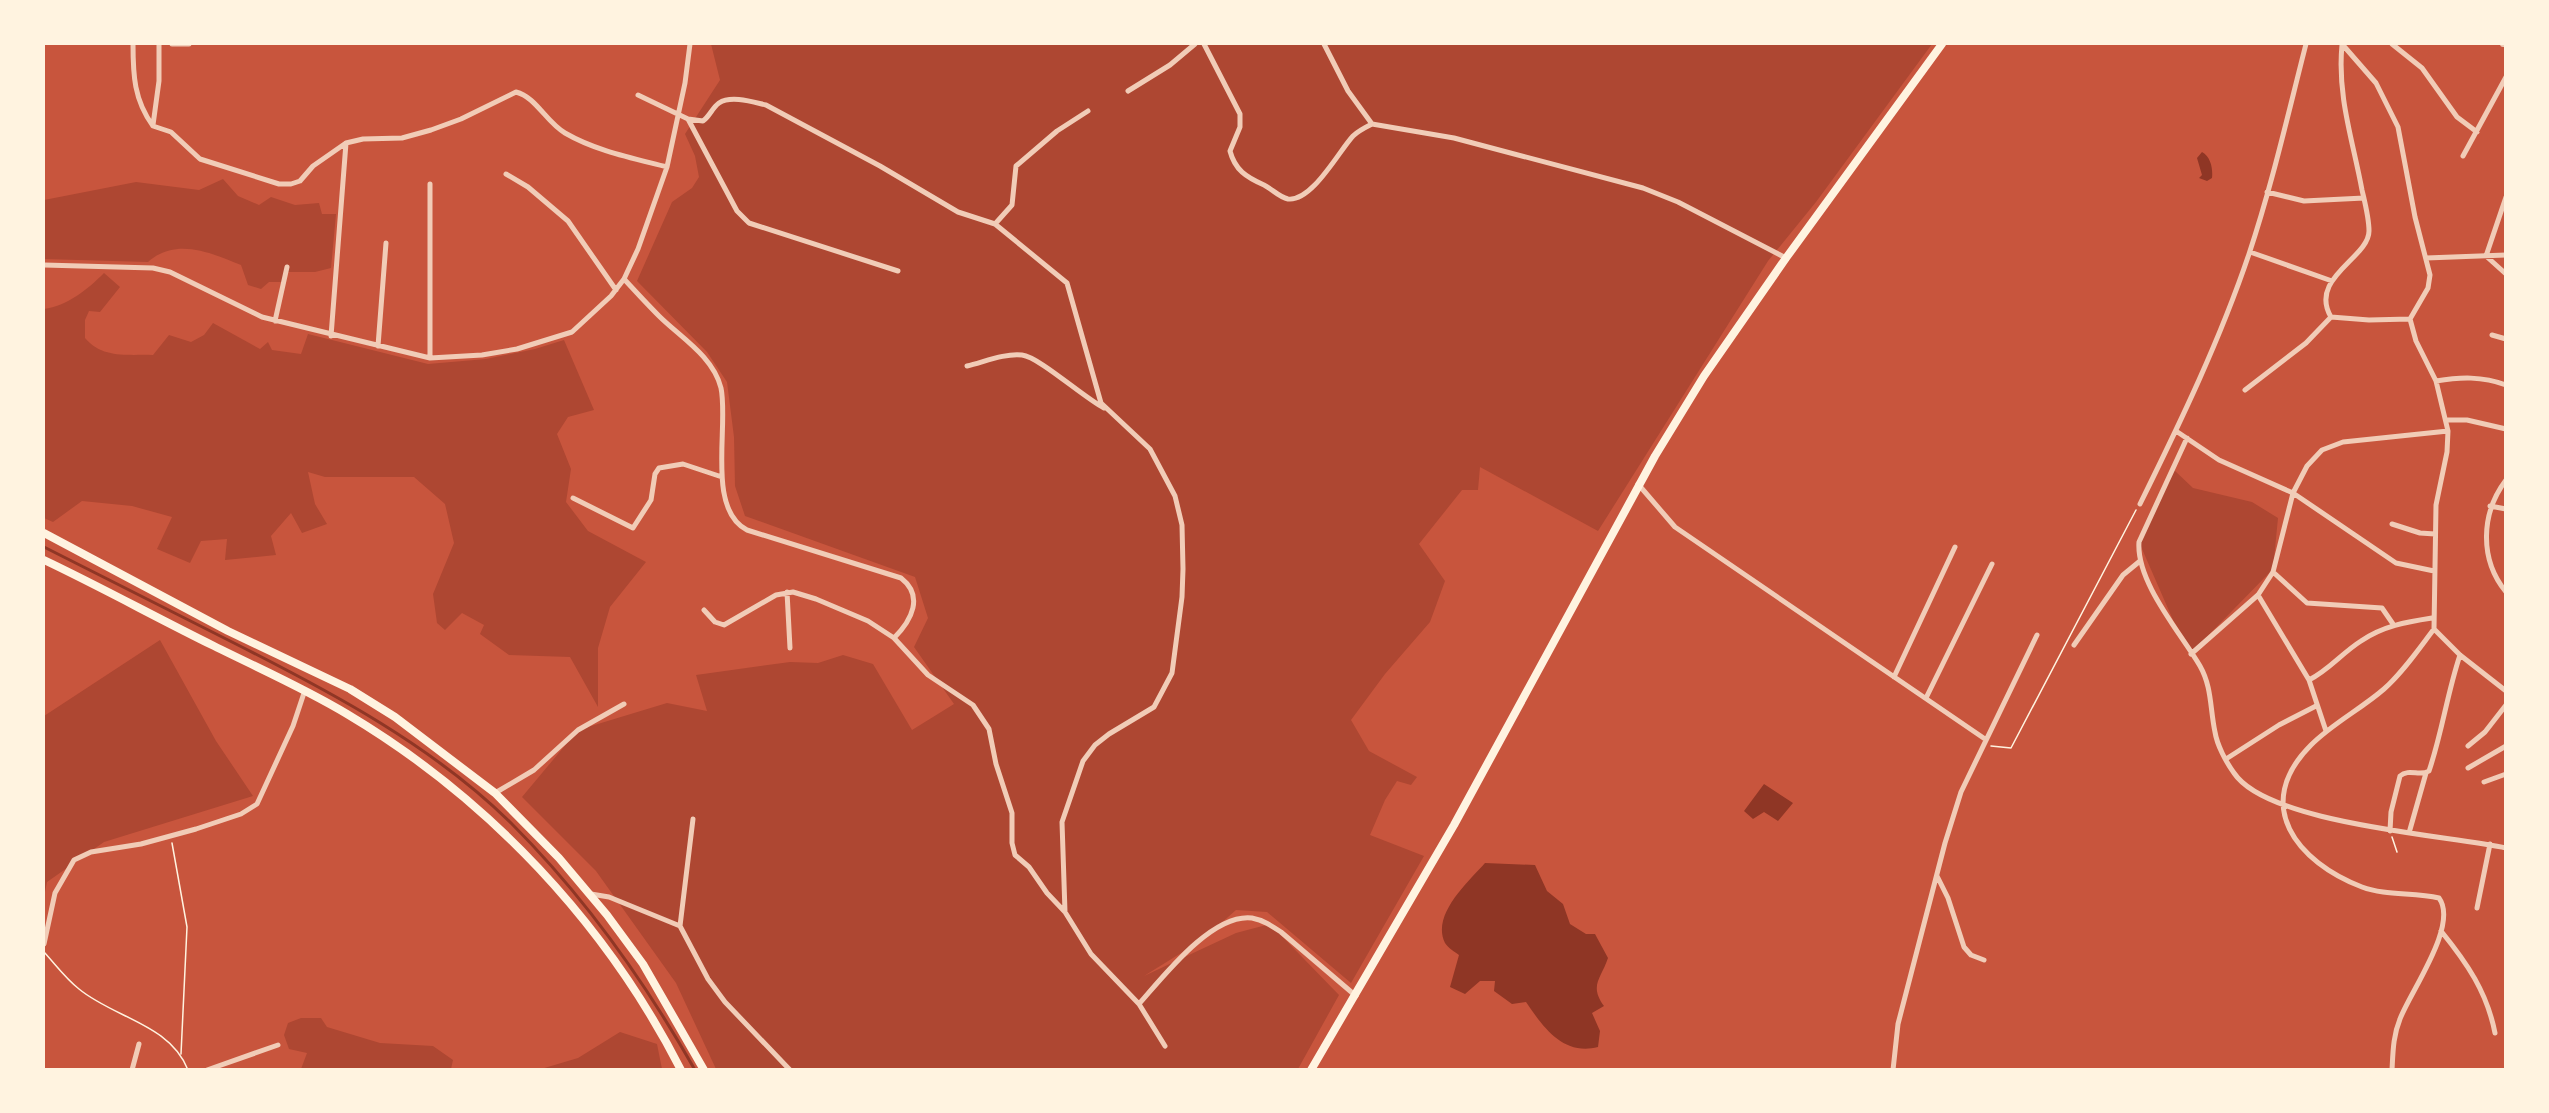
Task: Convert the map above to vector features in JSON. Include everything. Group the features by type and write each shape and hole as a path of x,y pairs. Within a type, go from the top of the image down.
{"main road":[{"path":"1311,1070 1454,825 1638,484 1704,376 1786,258 1942,44"},
{"path":"44,533 228,631 350,689 395,717 495,793 591,894 643,964 704,1070"},
{"path":"44,560 305,690 348,714 431,771 484,814 516,845 604,946 681,1070"}],"street":[{"path":"133,44 133,83 137,98 153,126 171,132 201,159 279,184 300,181 313,166 346,143 363,139 402,138 431,130 461,119 516,92 527,96 549,122 576,139 667,167"},
{"path":"153,126 159,81 159,44"},
{"path":"172,44 189,44"},
{"path":"44,265 161,270 212,291 234,305 275,321 430,358 482,356 550,340 573,332 594,315 624,279 653,213 667,167 690,44"},
{"path":"1128,91 1170,65 1195,44"},
{"path":"1204,44 1240,114 1240,127 1230,151 1236,167 1243,175 1283,197 1299,198 1328,170 1354,135 1372,124 1454,138 1643,188 1678,202 1786,258"},
{"path":"1324,44 1348,91 1372,124"},
{"path":"2140,504 2176,431 2250,252 2306,44"},
{"path":"2331,317 2326,308 2332,281 2367,240 2369,232 2364,198 2343,106 2340,68 2342,44"},
{"path":"2342,44 2376,83 2398,127 2415,217 2430,275 2428,288 2410,319 2416,341 2436,381 2448,420 2447,452 2436,505 2432,618 2434,629 2460,655 2505,691"},
{"path":"2392,44 2422,68 2457,117 2477,132"},
{"path":"2463,156 2505,77"},
{"path":"638,96 679,112 688,118 703,121 717,105 725,100 766,105 880,166 958,212 995,224 1057,273 1070,288 1096,389 1106,409"},
{"path":"995,224 1012,205 1016,166 1057,131 1088,111"},
{"path":"688,118 737,211 749,223 898,271"},
{"path":"331,336 346,143"},
{"path":"506,174 528,187 568,221 616,290"},
{"path":"430,184 430,358"},
{"path":"2267,192 2304,201 2364,198"},
{"path":"2486,256 2505,197"},
{"path":"378,346 386,243"},
{"path":"2250,252 2332,281"},
{"path":"2426,258 2505,255"},
{"path":"2486,256 2505,274"},
{"path":"275,321 287,267"},
{"path":"624,279 704,358 718,380 723,410 722,477 725,501 736,521 743,527 893,574 905,581 913,590 915,600 908,619 894,638"},
{"path":"2331,317 2369,320 2410,319"},
{"path":"2245,390 2306,343 2331,317"},
{"path":"2492,335 2505,339"},
{"path":"967,366 1014,355 1025,355 1041,363 1089,400 1106,409 1134,431 1150,449 1175,496 1182,525 1182,597 1172,673 1159,702 1147,713 1108,734 1095,745 1083,761 1062,822 1061,854 1065,912"},
{"path":"2436,381 2466,377 2491,380 2505,385"},
{"path":"2448,420 2467,420 2505,429"},
{"path":"2176,431 2219,460 2293,493 2396,563 2434,571"},
{"path":"2191,654 2258,595 2273,572 2293,493 2307,466 2322,450 2343,442 2448,431"},
{"path":"2187,438 2139,542 2140,561 2167,616 2204,674 2212,700 2215,732 2226,759 2241,781 2282,804 2390,831 2505,848"},
{"path":"573,498 633,528 651,500 655,474 659,468 683,464 722,477"},
{"path":"2505,480 2490,506 2487,521 2488,557 2493,573 2505,591"},
{"path":"1638,484 1675,527 1985,739"},
{"path":"2490,506 2505,509"},
{"path":"2392,524 2420,533 2435,534"},
{"path":"1894,676 1955,548"},
{"path":"2074,645 2118,580 2140,561"},
{"path":"1926,698 1992,564"},
{"path":"2273,572 2307,603 2382,608 2392,624"},
{"path":"787,592 790,648"},
{"path":"704,610 715,622 724,625 776,595 787,592 830,604 868,621 894,638 928,675 973,705 985,720 1012,813 1014,852 1065,912 1091,954 1139,1004 1165,1046"},
{"path":"2258,595 2309,680 2326,731"},
{"path":"2309,680 2327,670 2361,641 2392,624 2432,618"},
{"path":"2391,1070 2393,1041 2400,1017 2428,964 2441,931 2444,921 2443,905 2439,898 2371,889 2321,864 2289,832 2282,804 2292,770 2310,746 2396,677 2434,629"},
{"path":"1893,1070 1898,1024 1936,876 1959,800 1985,739 2037,635"},
{"path":"2409,833 2426,773 2440,740 2444,708 2460,655"},
{"path":"44,944 55,894 67,868 74,860 91,852 141,844 234,817 256,804 288,736 305,690"},
{"path":"495,793 534,770 578,730 624,704"},
{"path":"2468,746 2485,732 2505,705"},
{"path":"2226,759 2279,725 2316,706"},
{"path":"2468,768 2505,746"},
{"path":"2390,831 2391,812 2401,774 2426,773"},
{"path":"2484,782 2505,774"},
{"path":"693,819 680,926 708,979 725,1002 790,1070"},
{"path":"2477,908 2490,844"},
{"path":"1936,876 1948,898 1964,947 1971,955 1984,960"},
{"path":"591,894 609,897 680,926"},
{"path":"1139,1004 1161,976 1194,946 1227,923 1243,918 1270,924 1356,996"},
{"path":"2441,931 2479,984 2489,1007 2495,1033"},
{"path":"132,1070 139,1044"},
{"path":"207,1070 278,1046"}],"path":[{"path":"1996,746 2011,748 2140,504"},
{"path":"2390,831 2397,852"},
{"path":"171,835 187,927 181,1054"},
{"path":"44,951 79,990 168,1040 181,1054 188,1070"}],"shaded area":[{"path":"711,44 1932,44 1816,202 1768,261 1598,531 1480,467 1478,490 1462,490 1419,544 1445,581 1430,622 1385,674 1351,720 1369,751 1417,777 1411,785 1397,781 1385,800 1370,835 1424,856 1351,983 1267,912 1236,910 1202,940 1144,976 1236,933 1270,924 1339,995 1298,1069 716,1069 676,983 596,871 522,797 578,730 667,703 707,711 696,675 790,662 818,663 843,655 873,664 912,730 954,704 914,647 928,618 915,577 745,516 735,486 734,437 727,382 707,352 637,281 672,202 692,188 699,177 695,156 685,134 720,80"},
{"path":"2202,152 2208,157 2212,167 2212,178 2207,181 2199,178 2202,175 2197,158"},
{"path":"223,179 238,196 259,205 271,197 295,205 319,203 322,214 336,214 331,268 315,272 288,272 285,282 269,282 261,289 248,285 241,265 194,250 170,250 148,262 44,259 44,200 136,182 199,190"},
{"path":"104,273 120,287 100,312 89,311 85,320 85,338 92,345 116,354 153,355 169,335 191,342 204,335 213,323 260,349 268,342 272,350 301,354 308,334 428,364 486,359 535,349 564,340 594,410 568,417 557,434 571,469 566,502 588,531 646,562 610,607 598,648 598,707 570,657 509,655 480,634 484,625 462,613 445,630 437,623 433,594 454,543 445,504 414,477 325,477 308,472 315,504 327,524 302,533 291,513 271,536 276,555 225,560 227,539 201,541 190,563 157,549 172,517 132,506 82,501 53,522 44,518 44,309 76,296"},
{"path":"2174,470 2193,488 2252,502 2278,518 2273,569 2193,651 2173,620 2139,542"},
{"path":"160,640 216,741 253,796 104,842 47,882 44,897 44,716"},
{"path":"1764,784 1793,803 1778,821 1764,812 1753,819 1744,811"},
{"path":"1485,863 1535,865 1547,891 1563,904 1570,924 1586,934 1595,934 1608,958 1597,987 1597,993 1604,1006 1592,1013 1600,1031 1598,1047 1586,1049 1564,1043 1547,1030 1526,1002 1512,1004 1494,991 1495,981 1480,981 1465,994 1450,987 1459,955 1445,943 1442,932 1443,921 1453,900"},
{"path":"301,1018 321,1018 327,1027 380,1043 433,1046 453,1060 451,1069 301,1069 307,1053 289,1049 284,1035 288,1023"},
{"path":"620,1032 657,1044 662,1069 541,1069 578,1058"}],"waterway":[{"path":"44,547 344,701 415,745 481,795 538,851 588,910 634,972 695,1070"}]}
